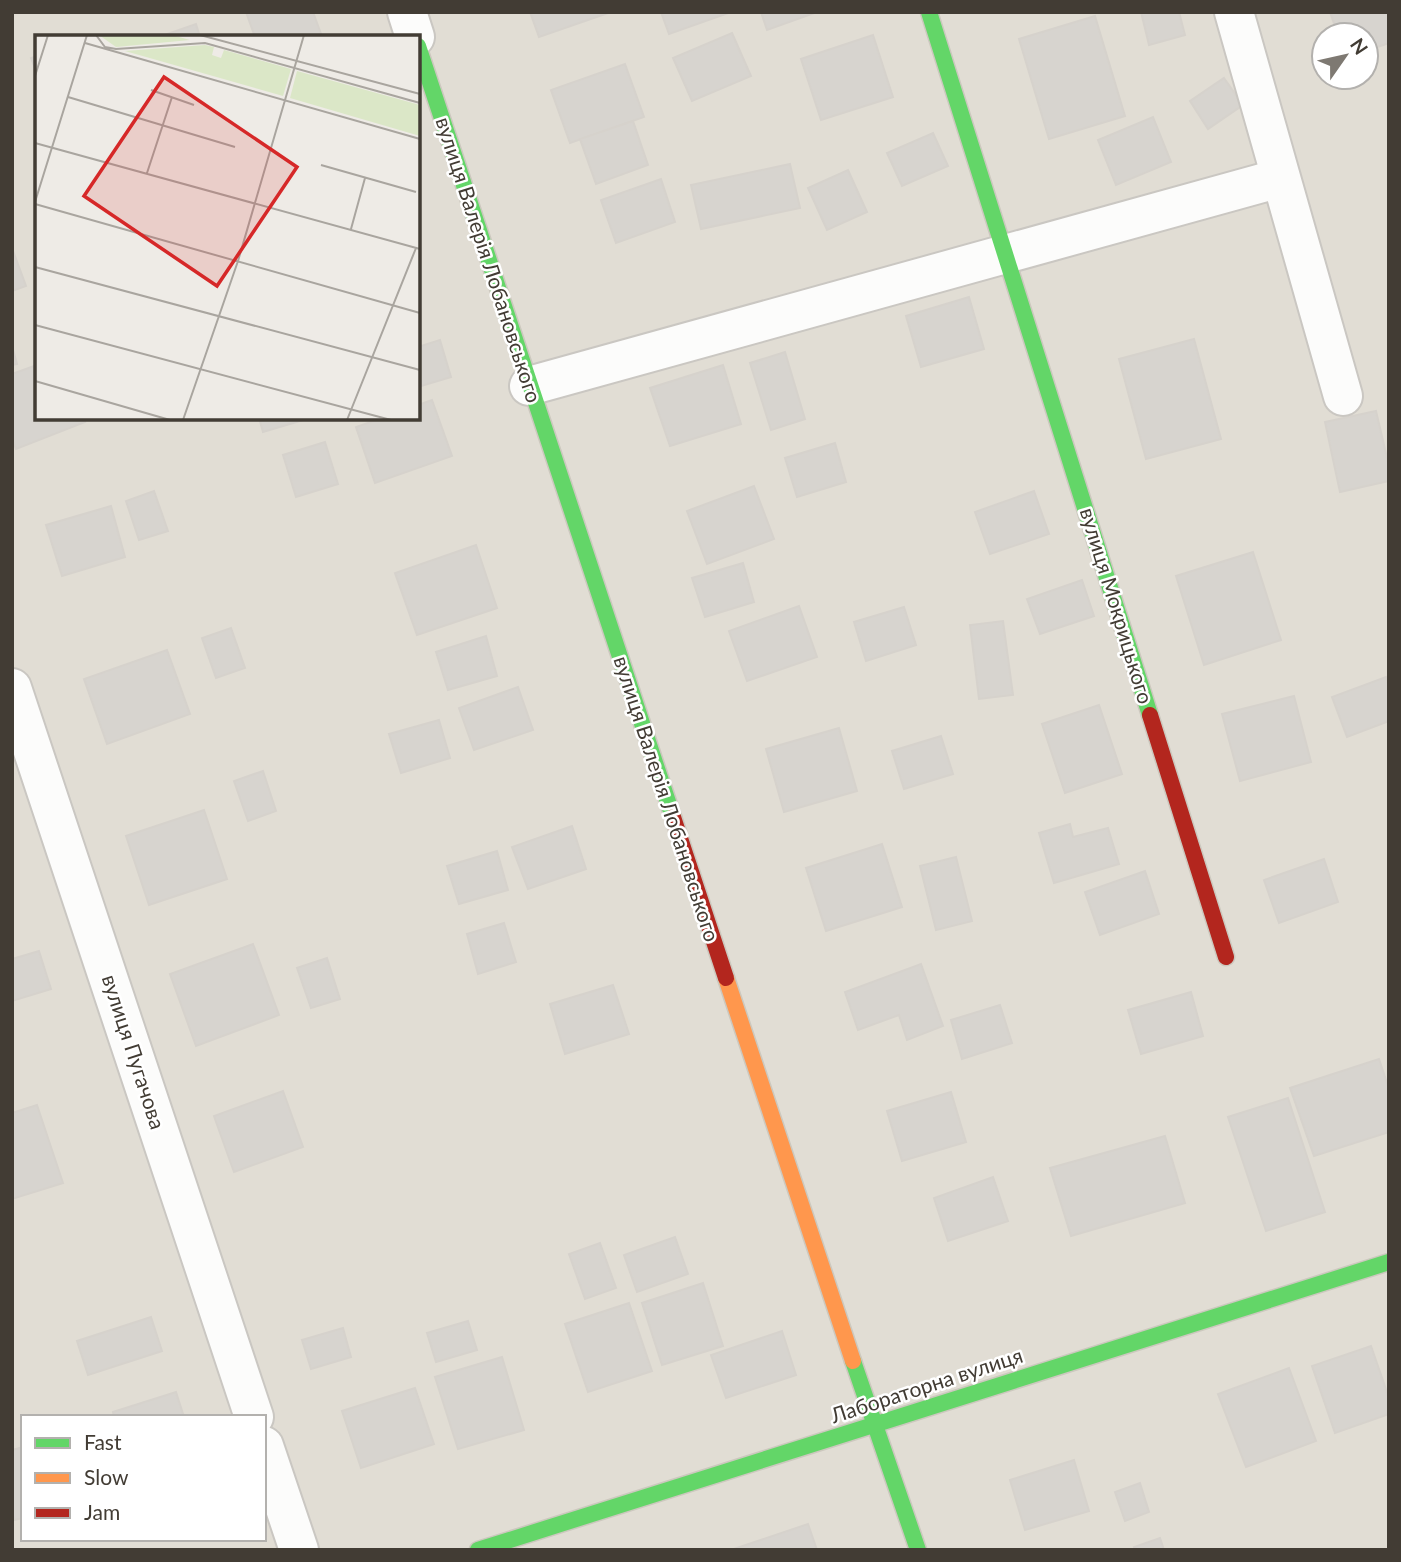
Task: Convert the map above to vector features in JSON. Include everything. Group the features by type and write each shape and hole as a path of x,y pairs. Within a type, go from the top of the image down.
{"street":[{"path":"407,12 414,35"},
{"name":"вулиця Мокрицького","path":"929,12 1226,957"},
{"path":"1234,12 1343,396"},
{"name":"вулиця Валерія Лобановського","path":"420,52 874,1425 918,1550"},
{"path":"529,386 1280,178"},
{"name":"вулиця Пугачова","path":"12,688 253,1415"},
{"name":"Лабораторна вулиця","path":"478,1550 1389,1262"},
{"path":"266,1452 299,1550"}],"shaded area":[{"path":"12,12 1389,12 1389,1550 12,1550"}],"building":[{"path":"246,12 313,12 321,34 318,35 254,35"},
{"path":"530,12 611,12 539,37"},
{"path":"661,12 731,12 669,34"},
{"path":"761,12 817,12 767,30"},
{"path":"1141,12 1179,12 1185,35 1149,45"},
{"path":"1330,12 1389,12 1389,43 1380,46 1380,21 1333,21"},
{"path":"1095,16 1125,116 1049,139 1019,39"},
{"path":"196,24 199,35 167,35"},
{"path":"732,33 751,76 692,101 673,58"},
{"path":"873,35 893,97 821,120 801,59"},
{"path":"625,64 644,117 570,143 551,90"},
{"path":"1224,78 1243,105 1208,129 1190,101"},
{"path":"1153,117 1171,162 1116,185 1098,140"},
{"path":"633,121 648,165 596,184 580,139"},
{"path":"933,133 948,166 902,186 887,153"},
{"path":"790,164 800,208 701,229 691,185"},
{"path":"848,170 867,212 827,230 808,188"},
{"path":"661,179 675,222 616,243 601,200"},
{"path":"12,248 26,286 12,291"},
{"path":"969,297 984,349 921,367 906,316"},
{"path":"1194,339 1221,439 1146,459 1119,359"},
{"path":"440,340 451,377 420,386 420,346"},
{"path":"12,346 17,364 12,365"},
{"path":"785,352 805,419 771,430 750,363"},
{"path":"723,365 741,424 670,446 650,388"},
{"path":"35,366 35,420 85,422 16,449 12,440 12,374"},
{"path":"432,400 452,456 375,483 356,427 376,420 420,420 420,404"},
{"path":"1376,411 1389,466 1389,481 1340,492 1325,422"},
{"path":"260,420 303,420 263,432"},
{"path":"325,442 338,484 296,497 283,455"},
{"path":"835,443 846,482 797,497 785,458"},
{"path":"754,486 774,539 707,564 687,511"},
{"path":"154,491 168,531 139,540 126,501"},
{"path":"1034,491 1049,534 990,554 975,512"},
{"path":"111,506 125,557 62,576 46,525"},
{"path":"476,545 497,608 417,635 395,573"},
{"path":"1253,552 1281,640 1204,665 1176,576"},
{"path":"743,563 754,602 705,617 692,578"},
{"path":"1082,580 1094,616 1040,634 1027,599"},
{"path":"799,606 817,657 747,681 729,631"},
{"path":"904,607 916,645 866,661 854,622"},
{"path":"1003,621 1013,695 979,699 970,625"},
{"path":"231,628 245,668 216,678 202,638"},
{"path":"486,636 497,676 448,690 436,652"},
{"path":"167,650 190,714 107,744 84,679"},
{"path":"1386,677 1389,685 1389,721 1347,737 1332,697"},
{"path":"518,687 533,730 474,750 459,708"},
{"path":"1294,696 1311,762 1240,781 1222,714"},
{"path":"1099,705 1122,774 1065,793 1042,724"},
{"path":"439,720 450,758 401,773 389,734"},
{"path":"839,728 857,791 784,812 766,749"},
{"path":"941,736 953,774 904,789 892,751"},
{"path":"263,771 276,811 248,821 234,781"},
{"path":"204,810 227,879 149,905 126,836"},
{"path":"1070,824 1073,837 1108,828 1119,864 1054,883 1039,833"},
{"path":"572,826 586,869 528,889 512,847"},
{"path":"882,844 902,907 826,931 806,868"},
{"path":"497,851 508,890 459,904 447,866"},
{"path":"956,857 972,921 936,930 920,866"},
{"path":"1324,859 1338,902 1279,923 1264,880"},
{"path":"1145,871 1159,914 1100,935 1085,892"},
{"path":"504,923 516,962 478,974 467,934"},
{"path":"253,944 279,1015 196,1046 170,974"},
{"path":"39,951 51,989 12,1001 12,959"},
{"path":"327,958 340,999 311,1008 297,968"},
{"path":"921,964 943,1026 907,1040 899,1015 858,1030 845,992"},
{"path":"613,985 629,1034 565,1054 550,1004"},
{"path":"1191,992 1203,1036 1141,1054 1128,1010"},
{"path":"1000,1005 1012,1043 962,1059 951,1020"},
{"path":"1379,1059 1389,1089 1389,1132 1314,1156 1290,1088"},
{"path":"283,1091 303,1147 234,1172 214,1116"},
{"path":"951,1092 966,1142 902,1161 887,1111"},
{"path":"1288,1098 1325,1212 1266,1231 1228,1117"},
{"path":"37,1105 63,1183 12,1199 12,1113"},
{"path":"1165,1136 1185,1203 1071,1236 1050,1168"},
{"path":"993,1177 1008,1221 948,1241 934,1198"},
{"path":"675,1237 688,1274 637,1292 624,1255"},
{"path":"600,1243 616,1288 585,1299 569,1254"},
{"path":"703,1283 723,1346 662,1365 642,1303"},
{"path":"629,1303 652,1371 588,1392 565,1324"},
{"path":"151,1317 162,1351 88,1375 77,1341"},
{"path":"468,1321 477,1350 436,1362 427,1333"},
{"path":"343,1328 351,1357 311,1369 302,1340"},
{"path":"782,1331 796,1375 726,1398 711,1355"},
{"path":"1371,1346 1389,1398 1389,1414 1335,1433 1312,1366"},
{"path":"502,1357 524,1430 458,1449 435,1377"},
{"path":"1289,1368 1316,1441 1246,1467 1218,1394"},
{"path":"415,1388 434,1444 361,1468 342,1411"},
{"path":"176,1392 183,1415 114,1415 113,1412"},
{"path":"21,1448 21,1518 14,1520 12,1512 12,1450"},
{"path":"1074,1460 1089,1511 1025,1530 1010,1480"},
{"path":"1140,1483 1149,1512 1125,1521 1115,1492"},
{"path":"808,1524 817,1550 731,1550"},
{"path":"1160,1538 1164,1550 1135,1550 1134,1547"}],"traffic: fast":[{"path":"929,12 1150,715"},
{"path":"420,52 673,817"},
{"path":"478,1550 1389,1262"},
{"path":"853,1361 918,1550"}],"traffic: slow":[{"path":"726,978 853,1361"}],"traffic: jam":[{"path":"1150,715 1226,957"},
{"path":"673,817 726,978"}]}
